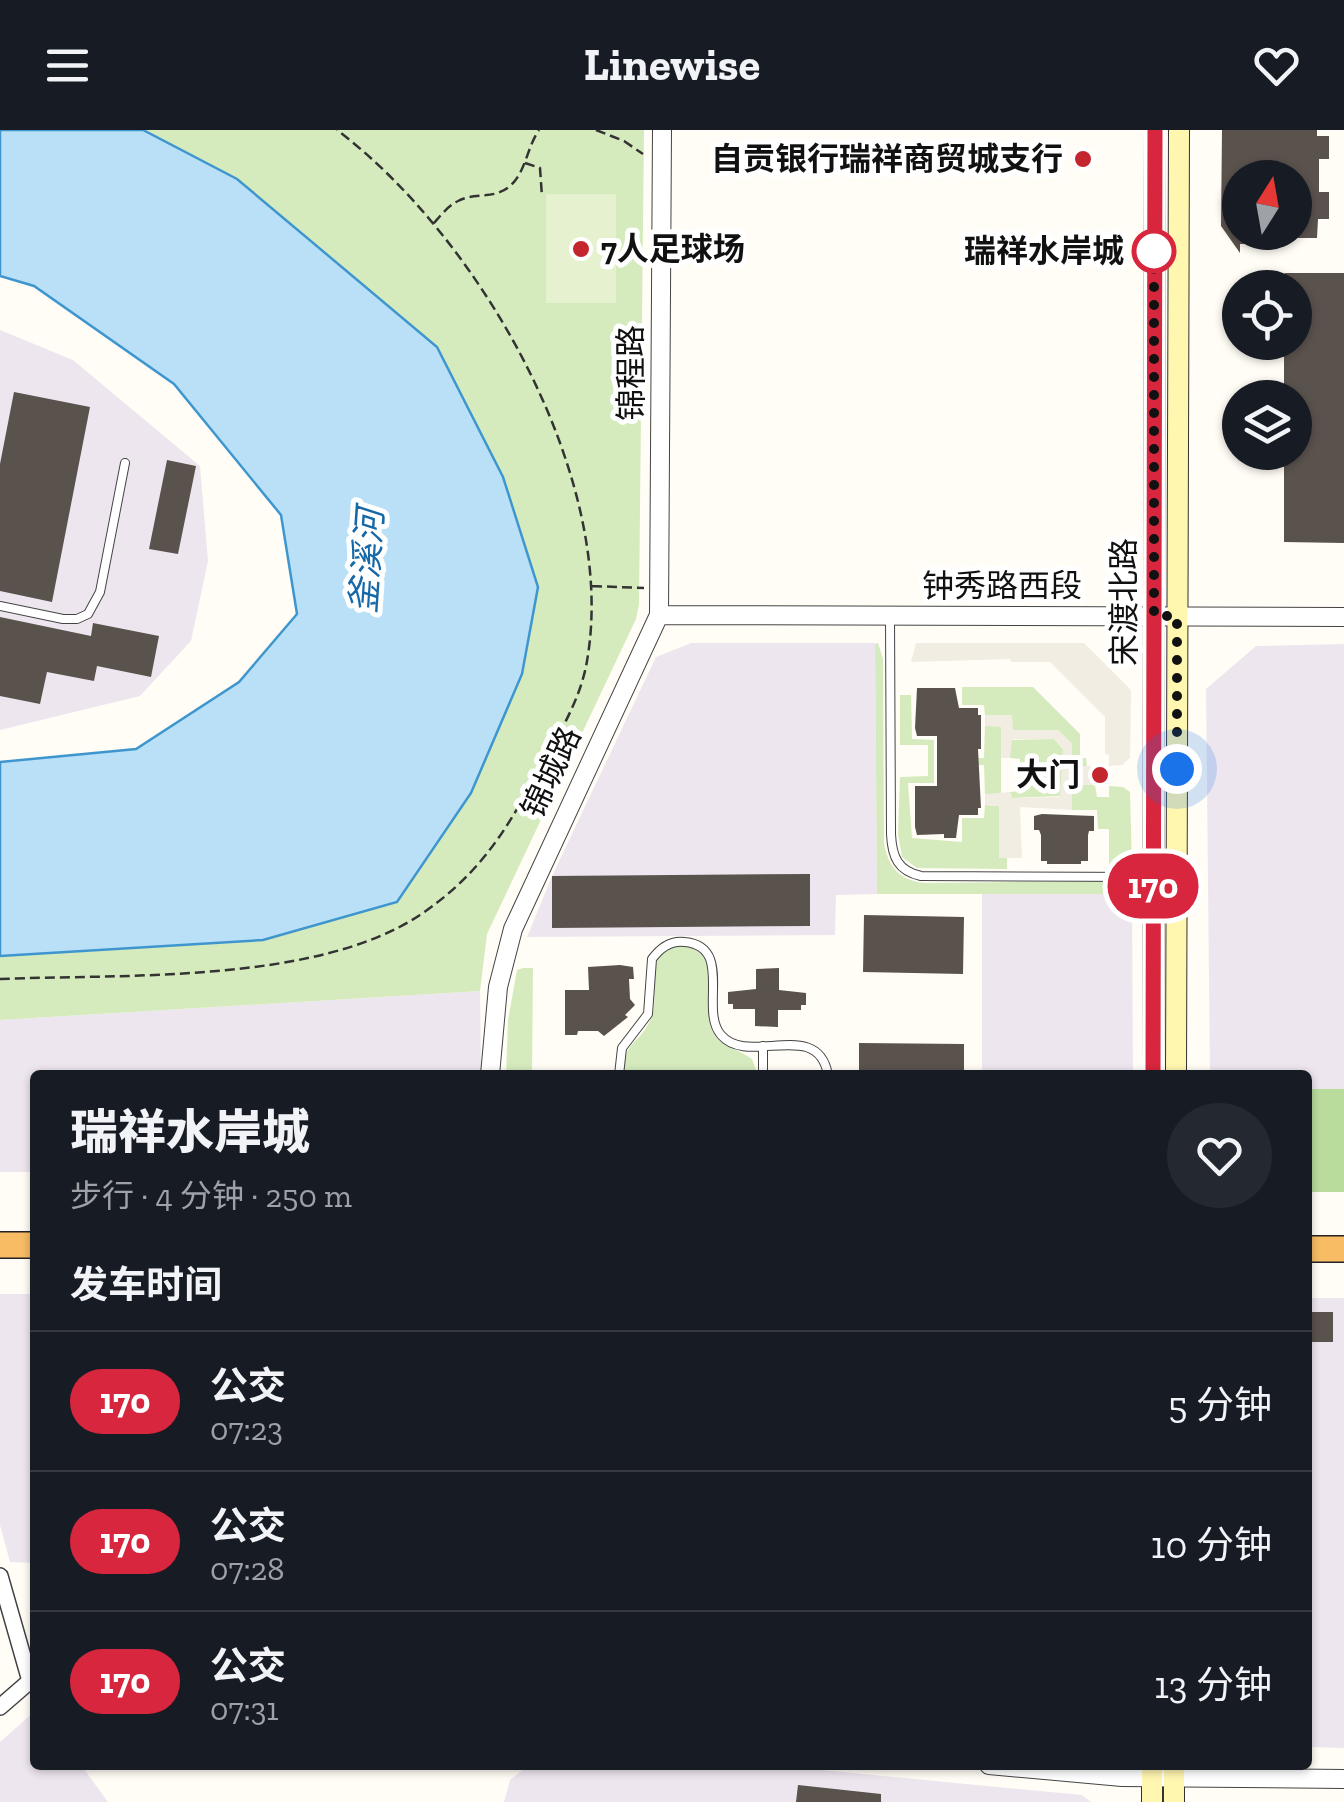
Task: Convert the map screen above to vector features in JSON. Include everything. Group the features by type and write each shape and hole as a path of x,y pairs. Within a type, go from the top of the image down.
{"highway":[{"path":"0,1230 30,1230"},
{"path":"1312,1233 1344,1233"},
{"path":"0,1244 30,1244"},
{"path":"1312,1249 1344,1249"}],"main road":[{"name":"宋渡北路","path":"1153,1070 1155,130"},
{"name":"宋渡北路","path":"1176,1070 1179,130"},
{"path":"1152,1771 1152,1802"},
{"path":"1174,1771 1174,1802"}],"street":[{"name":"锦程路","path":"659,616 662,130"},
{"name":"钟秀路西段","path":"659,616 1344,617"},
{"name":"锦城路","path":"490,1070 493,1020 505,958 524,899 659,616"},
{"path":"0,1576 30,1681 0,1707"},
{"path":"1125,1770 1344,1779"}],"lane":[{"path":"0,606 64,619 88,614 100,592 125,463"},
{"path":"890,615 892,847 901,868 921,876 1153,876"},
{"path":"620,1070 622,1048 643,1024 649,1010 652,959 662,948 674,943 694,944 708,956 713,967 713,1019 719,1033 738,1045 808,1047 823,1059 826,1070"},
{"path":"763,1046 763,1070"}],"path":[{"path":"0,979 237,969 344,951 420,915 487,858 578,694 587,664 590,558 579,504 527,367 498,312 434,223 409,193 338,130"},
{"path":"434,223 459,200 497,194 508,188 516,180 540,130"},
{"path":"596,130 624,141 640,154 662,154"},
{"path":"524,163 540,168 542,196"},
{"path":"591,586 660,589"}],"shaded area":[{"path":"0,330 73,360 200,466 208,561 191,641 140,696 0,730"},
{"path":"691,643 875,643 877,894 836,895 835,935 527,937 656,657"},
{"path":"916,643 1084,643 1131,690 1130,758 1122,765 1109,766 1109,755 1105,754 1105,717 1050,662 911,662"},
{"path":"1344,644 1344,1089 1312,1089 1312,1070 1210,1070 1206,689 1256,646"},
{"path":"985,715 1012,715 1013,730 1058,730 1072,744 1072,766 1095,766 1095,785 1072,785 1072,810 1020,807 1022,858 999,858 999,806 985,805 985,794 1060,797 1063,748 1054,739 1012,739 1010,758 1001,758 1001,727 985,726"},
{"path":"982,894 1132,894 1133,1070 982,1070"},
{"path":"480,991 481,1070 30,1070 30,1172 0,1172 0,1020"},
{"path":"0,1294 30,1294 30,1563 10,1562 0,1525"},
{"path":"1312,1298 1344,1298 1344,1748 1312,1747"},
{"path":"30,1715 30,1770 85,1770 108,1802 0,1802 0,1742"},
{"path":"523,1770 820,1770 1082,1795 1091,1802 504,1802 510,1780"}],"green space":[{"path":"143,130 644,130 639,604 636,619 487,934 480,991 0,1020 0,956 263,940 522,674 538,587 503,477 237,179"},
{"name":"7人足球场","path":"546,194 616,194 616,303 546,303"},
{"path":"878,643 883,659 884,843 897,871 925,883 1120,881 1132,885 1132,894 877,894"},
{"path":"962,687 1033,687 1080,734 1080,758 1086,758 1087,766 1072,766 1072,744 1058,730 1012,730 1012,715 985,715 984,705 962,705"},
{"path":"900,695 911,695 912,739 934,740 934,783 908,783 912,838 962,842 962,818 984,818 985,805 999,806 999,857 1007,858 1007,869 917,868 902,857 898,834 900,777 928,776 928,745 900,745"},
{"path":"985,726 1001,726 1001,794 985,794 984,765 958,765 958,758 984,758"},
{"path":"1054,739 1063,749 1062,796 1012,798 1010,792 1020,791 1020,759 1010,758 1010,740"},
{"path":"1072,785 1095,785 1097,797 1109,797 1109,786 1130,792 1132,868 1117,872 1109,869 1109,829 1098,829 1097,810 1072,810"},
{"path":"681,946 703,957 708,968 709,1021 713,1033 725,1045 752,1059 756,1070 623,1070 629,1049 651,1019 656,965 668,950"},
{"path":"533,968 532,1070 506,1070 508,1020 517,970"},
{"path":"1312,1089 1344,1089 1344,1192 1312,1192"}],"water":[{"name":"釜溪河","path":"0,130 143,130 237,179 437,347 503,477 538,587 522,674 471,793 397,902 263,940 0,956 0,762 136,749 239,682 297,614 281,515 174,384 34,286 0,276"}],"building":[{"path":"1222,130 1317,130 1317,136 1329,136 1329,159 1319,159 1319,192 1329,192 1329,219 1318,219 1317,238 1312,238 1312,160 1222,160 1221,226"},
{"path":"1312,273 1344,273 1344,543 1284,542 1284,470 1312,470 1312,380 1284,380 1284,360 1312,360"},
{"path":"14,392 90,407 52,602 0,591 0,464"},
{"path":"167,460 196,466 178,554 149,549"},
{"path":"0,617 91,636 93,623 159,636 151,677 97,666 94,681 47,672 40,704 0,696"},
{"path":"917,688 955,688 959,708 978,708 981,715 981,808 978,815 959,815 956,838 944,838 944,834 917,835 915,786 937,786 937,736 917,736"},
{"path":"1034,816 1094,816 1094,831 1088,835 1088,861 1041,861 1041,835 1034,830"},
{"path":"810,874 810,926 552,928 552,876"},
{"path":"864,915 964,917 963,974 863,972"},
{"path":"588,967 633,967 630,999 635,1005 625,1015 628,1017 604,1036 598,1031 565,1035 565,990 589,990"},
{"path":"779,968 779,990 806,993 806,1005 801,1005 801,1010 778,1010 778,1027 755,1026 755,1009 733,1009 733,1004 728,1004 728,992 756,989 756,969"},
{"path":"859,1043 964,1044 964,1070 859,1070"},
{"path":"1312,1312 1333,1312 1333,1342 1312,1342"},
{"path":"798,1785 881,1794 881,1802 796,1802"}],"bus line":[{"name":"170","path":"1153,1070 1155,130"}],"place":[{"name":"自贡银行瑞祥商贸城支行","path":"1083,159"},
{"name":"7人足球场","path":"581,249"},
{"name":"瑞祥水岸城","path":"1154,251"},
{"name":"大门","path":"1100,775"}],"route":[{"path":"1154,251 1154,616 1177,616 1177,769"}]}
